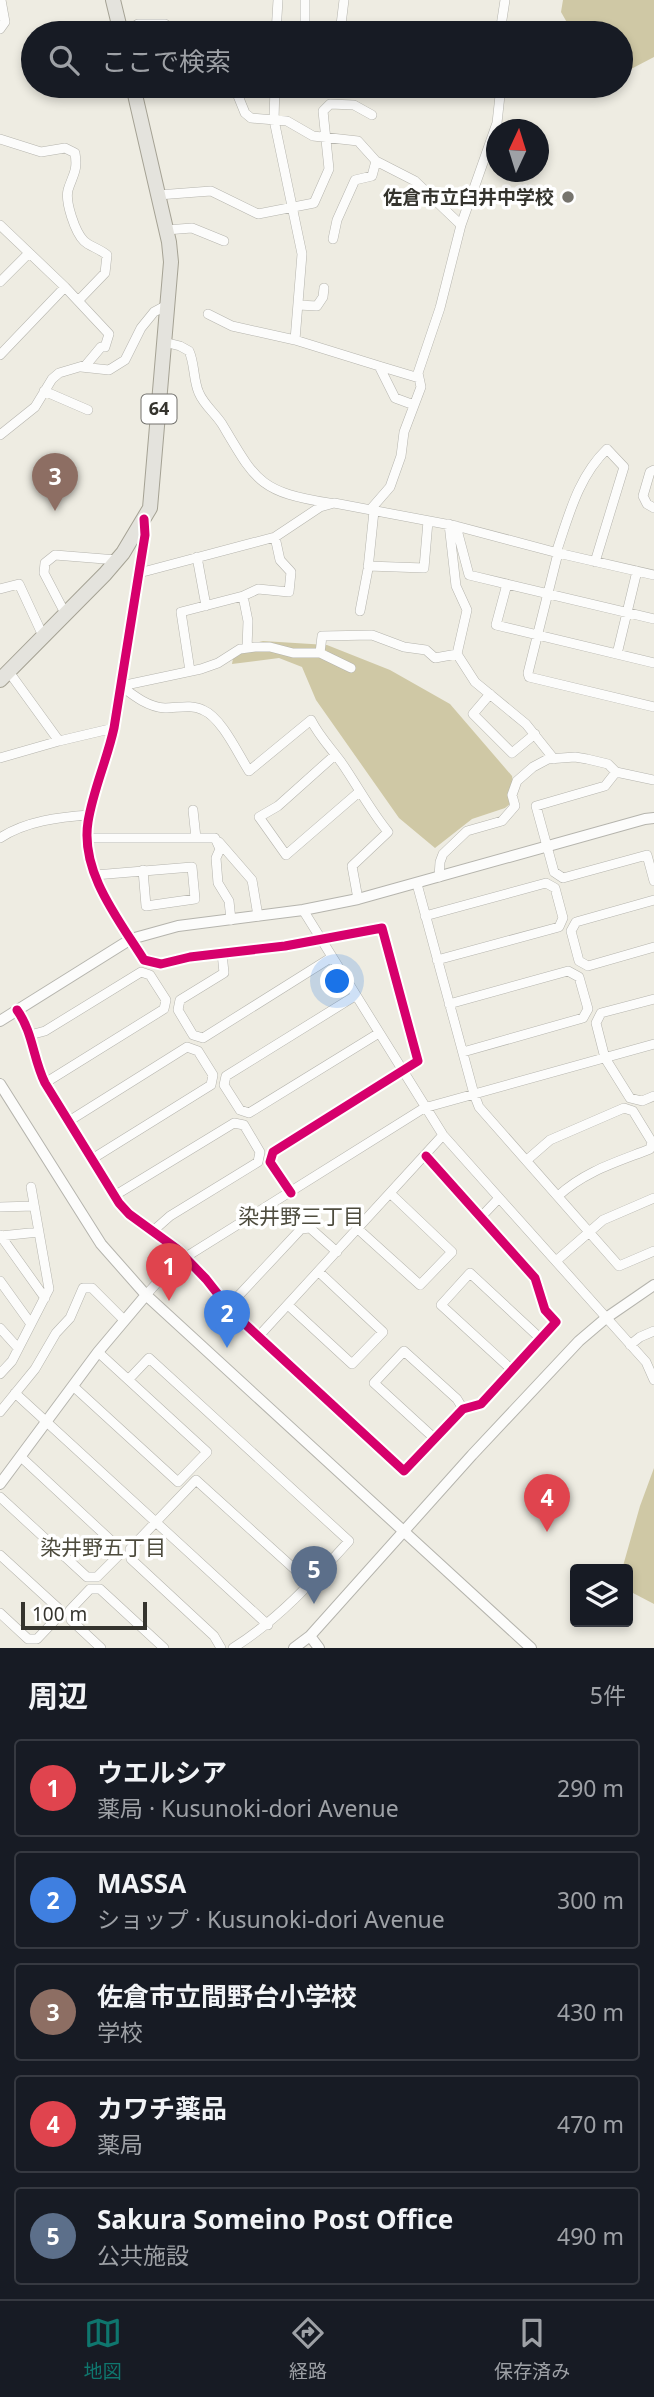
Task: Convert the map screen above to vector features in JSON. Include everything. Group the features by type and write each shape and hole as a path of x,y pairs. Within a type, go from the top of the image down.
{"main road":[{"path":"113,0 119,21"},
{"name":"64","path":"4,676 44,638 117,560 150,508 171,262 136,98"}],"street":[{"path":"0,29 5,22 1,0"},
{"path":"118,18 123,0"},
{"path":"277,21 278,0"},
{"path":"305,21 306,0"},
{"path":"341,21 344,0"},
{"path":"503,21 505,0"},
{"path":"239,98 245,113 251,118 287,121 313,136 358,141 376,161 415,181 461,225"},
{"path":"275,98 274,120 302,254 295,340"},
{"path":"360,611 368,566 372,511 390,487 401,456 404,432 421,387 418,373 440,308 461,225 497,123 500,98"},
{"path":"158,195 211,191 258,214 314,203 328,169 323,111 330,103 354,105 372,115"},
{"path":"0,139 41,152 65,148 75,153 78,167 67,193 75,229 86,243 107,255 105,273 78,301"},
{"path":"333,239 337,220 355,180 372,176 376,161"},
{"path":"0,225 65,287 108,334 105,346 101,347 86,365 59,373 52,379 35,407 0,435"},
{"path":"166,230 192,228 224,241"},
{"path":"0,282 29,253"},
{"path":"0,355 65,287"},
{"path":"298,305 317,306 323,297 324,288"},
{"path":"79,367 110,370 125,360 141,328 154,312 167,305"},
{"path":"208,314 232,326 295,340 419,378"},
{"path":"164,342 188,351 201,398 253,472 269,487 283,494 453,525 654,575"},
{"path":"379,366 395,398 414,405"},
{"path":"44,391 88,410"},
{"path":"595,562 624,467 607,449 581,481 557,553 528,673 533,680 654,707"},
{"path":"654,470 650,472 643,496 654,508"},
{"path":"139,573 275,537 320,507 334,503"},
{"path":"144,519 145,535 114,728 90,815 87,838 95,875 144,960 161,964 190,957 285,946 382,928 418,1061 274,1152 270,1161 291,1193"},
{"path":"368,566 425,568 428,521"},
{"path":"453,525 469,575 654,619"},
{"path":"453,525 456,586 467,610 457,654 475,682 526,724 554,759"},
{"path":"190,671 181,612 243,596 258,589 289,592 291,572 280,560 275,537"},
{"path":"66,615 44,573 46,563 55,555 117,560"},
{"path":"197,557 206,606"},
{"path":"617,654 637,571"},
{"path":"0,589 19,584 44,638"},
{"path":"507,584 496,625 654,663"},
{"path":"243,596 247,648"},
{"path":"320,653 322,636 372,635 404,647 426,650 435,658 457,654"},
{"path":"121,686 218,663 228,655 247,648 270,647 293,653 320,653 351,668"},
{"path":"4,676 59,741"},
{"path":"121,686 151,705 206,710 218,722 249,771 311,720 321,739 388,832 352,866 358,900"},
{"path":"490,694 473,714 512,753 535,734"},
{"path":"0,758 114,728"},
{"path":"335,755 278,806 260,817 286,855 359,792"},
{"path":"439,877 443,854 467,831 502,821 515,806 512,795 517,780 533,767 554,759 587,759 608,764 616,772 654,780"},
{"path":"616,772 605,786 536,806 554,872 564,878 647,855 654,881"},
{"path":"192,810 196,838"},
{"path":"0,838 15,830 58,817 90,815"},
{"path":"0,1021 131,939 178,926 358,900 654,818"},
{"path":"87,838 215,838 252,880 258,916"},
{"path":"215,838 220,849 216,858 218,883 229,901 231,920"},
{"path":"95,875 143,870 192,867 195,899 146,906 143,870"},
{"path":"425,916 546,883 555,888 563,918 559,927 437,960"},
{"path":"417,884 479,1107 619,1266 654,1251"},
{"path":"654,900 576,922 570,931 579,961 588,965 654,947"},
{"path":"303,910 443,1135 646,1362 654,1380"},
{"path":"222,953 224,973 180,1000 178,1010 193,1035 203,1038 332,957"},
{"path":"450,1004 568,971 579,977 588,1009 583,1018 463,1052"},
{"path":"30,1035 45,1031 141,972 150,975 166,1000 164,1009 45,1083"},
{"path":"355,996 226,1076 224,1086 240,1111 249,1112 379,1033"},
{"path":"654,999 601,1013 596,1023 605,1058 630,1098 642,1101 654,1096"},
{"path":"18,1010 30,1035 37,1066 45,1083 114,1196 129,1214 186,1258 258,1337 404,1471 463,1409 481,1404 556,1322 545,1310 534,1278 426,1156"},
{"path":"0,1484 98,1352 173,1265 424,1108 654,1044"},
{"path":"69,1121 187,1047 198,1051 213,1074 211,1085 92,1159"},
{"path":"0,1084 101,1244 146,1295 531,1648"},
{"path":"527,1160 550,1139 624,1108 634,1111 652,1142 650,1149 586,1174 558,1196"},
{"path":"114,1196 233,1123 244,1125 260,1152 258,1162 170,1216 153,1231"},
{"path":"258,1337 443,1135"},
{"path":"0,1374 12,1361 49,1289 31,1187"},
{"path":"358,1229 420,1285 452,1252 391,1194"},
{"path":"481,1217 499,1198"},
{"path":"556,1261 603,1220 654,1198"},
{"path":"0,1207 34,1206"},
{"path":"228,1307 301,1229 310,1228 337,1252"},
{"path":"0,1236 39,1232"},
{"path":"0,1236 45,1298"},
{"path":"288,1305 352,1364 383,1332 319,1272"},
{"path":"512,1370 441,1305 470,1273 541,1339"},
{"path":"0,1282 31,1324"},
{"path":"294,1648 310,1636 579,1341 606,1318 654,1285"},
{"path":"0,1412 36,1369 56,1334 70,1318 82,1289 92,1288 124,1320"},
{"path":"0,1328 18,1348"},
{"path":"630,1345 654,1331"},
{"path":"434,1438 374,1383 404,1351 457,1399 463,1409"},
{"path":"73,1387 178,1482 207,1452 98,1352"},
{"path":"129,1380 149,1358 349,1541 311,1584 268,1625 233,1648"},
{"path":"15,1393 268,1625"},
{"path":"0,1497 87,1577 97,1577 118,1556 118,1547 20,1457"},
{"path":"221,1648 214,1636 131,1559 130,1549 196,1480 311,1584"},
{"path":"0,1555 58,1608 58,1617 37,1639 28,1639 0,1613"},
{"path":"101,1648 71,1620 70,1610 90,1589 100,1589 164,1648"},
{"path":"310,1636 319,1648"}],"shaded area":[{"path":"563,0 654,0 654,57 633,68 633,21 566,21 561,12"},
{"path":"263,641 327,645 390,670 450,704 512,776 516,799 505,808 472,819 435,848 399,818 316,700 302,667 279,658 232,664 235,648"},
{"path":"654,1468 654,1604 633,1593 633,1564 624,1564"}],"cycle path":[{"path":"144,519 145,535 114,728 88,822 90,859 104,895 144,960 161,964 190,957 285,946 382,928 418,1061 273,1152 270,1162 291,1193"},
{"path":"17,1010 26,1027 45,1083 119,1203 129,1214 177,1249 206,1279 232,1312 404,1471 463,1409 481,1404 556,1322 545,1310 535,1278 426,1156"}],"place":[{"name":"佐倉市立臼井中学校","path":"568,197"},
{"name":"佐倉市立間野台小学校","path":"55,511"},
{"name":"ウエルシア","path":"169,1301"},
{"name":"MASSA","path":"227,1348"},
{"name":"カワチ薬品","path":"547,1532"},
{"name":"Sakura Someino Post Office","path":"314,1604"}],"district":[{"name":"染井野三丁目","path":"301,1217"},
{"name":"染井野五丁目","path":"103,1548"}]}
